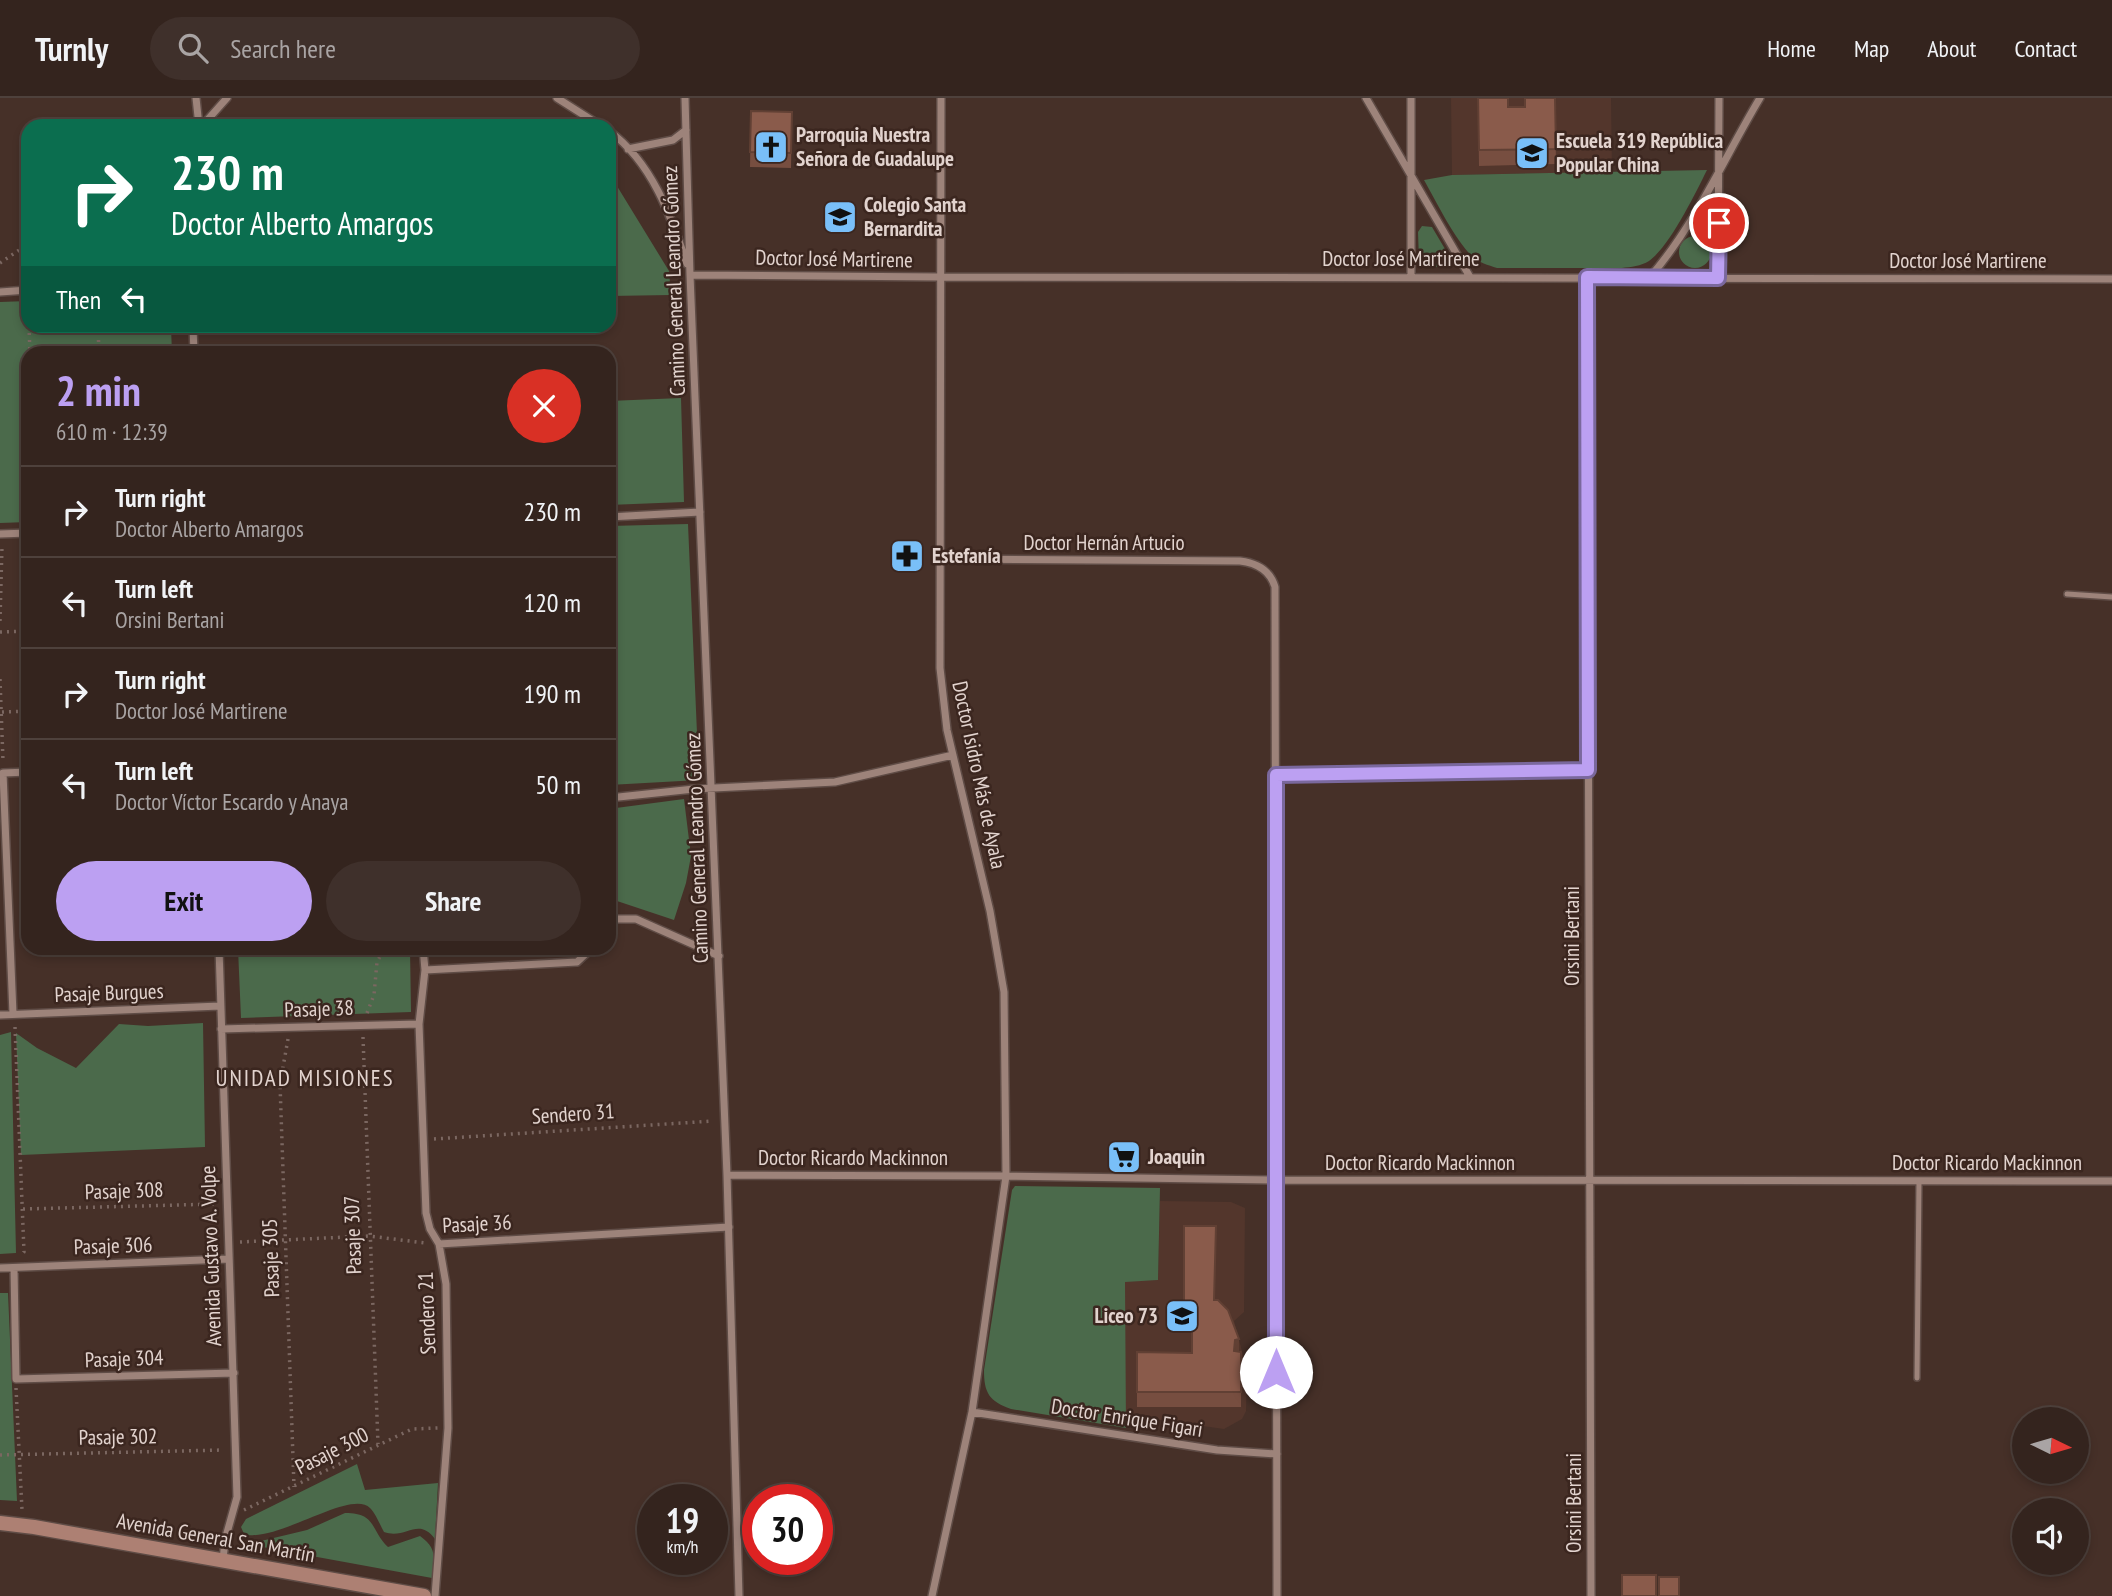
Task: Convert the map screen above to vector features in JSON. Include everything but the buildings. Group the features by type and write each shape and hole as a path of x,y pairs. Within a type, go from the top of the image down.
{"main road":[{"name":"Avenida General San Martín","path":"0,1523 424,1596"}],"street":[{"path":"196,98 199,119"},
{"path":"207,119 227,98"},
{"path":"557,98 590,119"},
{"name":"Camino General Leandro Gómez","path":"685,98 729,1227 739,1596"},
{"name":"Doctor Isidro Más de Ayala","path":"932,1596 972,1412 1006,1176 1004,992 990,911 947,730 940,668 941,98"},
{"path":"1366,98 1469,277"},
{"path":"1411,98 1411,277"},
{"path":"1718,278 1719,98"},
{"path":"1650,277 1671,253 1700,206 1760,98"},
{"path":"628,149 673,140 686,130"},
{"path":"616,138 656,186 675,228 690,275"},
{"name":"Doctor José Martirene","path":"690,275 2112,279"},
{"name":"Orsini Bertani","path":"1587,277 1591,1596"},
{"path":"0,292 21,290"},
{"path":"616,517 700,512"},
{"path":"1,534 21,533"},
{"name":"Doctor Hernán Artucio","path":"939,559 1240,561 1249,562 1267,571 1275,587 1276,775"},
{"path":"616,797 712,788 835,782 953,755"},
{"path":"1277,1596 1276,775 1588,770"},
{"path":"13,1014 3,773 21,772"},
{"path":"616,919 636,919 719,956"},
{"name":"Avenida Gustavo A. Volpe","path":"219,955 237,1497 225,1540 223,1560"},
{"name":"Sendero 21","path":"424,955 419,1024 426,1213 430,1229 439,1244 446,1284 447,1428 435,1596"},
{"path":"425,970 577,962 584,955"},
{"name":"Pasaje Burgues","path":"0,1015 220,1006"},
{"name":"Pasaje 38","path":"221,1029 419,1024"},
{"name":"Doctor Ricardo Mackinnon","path":"727,1175 1275,1181 2112,1181"},
{"name":"Pasaje 36","path":"439,1244 729,1227"},
{"name":"Pasaje 306","path":"0,1268 228,1259"},
{"path":"14,1268 16,1379"},
{"name":"Pasaje 304","path":"16,1379 234,1373"},
{"name":"Doctor Enrique Figari","path":"972,1412 1217,1450 1277,1454"}],"lane":[{"path":"2067,594 2112,597"},
{"path":"1917,1378 1919,1181"}],"path":[{"path":"0,263 21,249"},
{"path":"0,621 1,534"},
{"path":"0,632 21,631"},
{"path":"0,679 3,773"},
{"path":"1,712 21,711"},
{"path":"362,1025 374,995 377,962 380,955"},
{"path":"13,1014 16,1033 24,1252 14,1268"},
{"name":"Pasaje 307","path":"362,1025 378,1444"},
{"name":"Pasaje 305","path":"290,1027 280,1084 294,1488"},
{"name":"Sendero 31","path":"422,1140 725,1120"},
{"name":"Pasaje 308","path":"23,1209 226,1203"},
{"name":"Pasaje 36","path":"228,1242 369,1236 439,1244"},
{"path":"16,1379 23,1525"},
{"name":"Pasaje 300","path":"233,1515 412,1429 447,1428"},
{"name":"Pasaje 302","path":"0,1455 236,1450"}],"shaded area":[{"name":"Escuela 319 República Popular China","path":"1451,98 1611,98 1612,172 1452,175"},
{"name":"Liceo 73","path":"1160,1201 1231,1202 1245,1208 1244,1312 1234,1321 1247,1370 1246,1411 1242,1419 1224,1429 1125,1415 1125,1281 1158,1280"}],"green space":[{"path":"1707,170 1681,219 1657,254 1643,264 1622,268 1497,268 1484,264 1472,256 1459,240 1424,180 1452,175"},
{"path":"616,184 669,271 671,295 616,296"},
{"path":"1422,226 1432,227 1445,249 1444,260 1437,267 1426,267 1419,260 1418,232"},
{"path":"1695,236 1706,241 1711,252 1706,263 1695,268 1684,263 1679,252 1684,241"},
{"path":"21,301 21,333 171,333 172,346 21,346 21,522 0,523 0,302"},
{"path":"681,398 684,502 616,505 616,401"},
{"path":"688,524 699,780 616,785 616,526"},
{"path":"684,799 691,856 674,920 616,901 616,808"},
{"path":"238,955 410,955 411,1012 241,1018"},
{"path":"203,1023 205,1147 21,1155 16,1033 37,1048 76,1068 119,1024 148,1026"},
{"path":"11,1032 16,1253 0,1254 0,1035"},
{"path":"1015,1186 1160,1188 1158,1280 1125,1282 1126,1428 1011,1409 989,1395 984,1370 1012,1190"},
{"path":"0,1293 8,1293 17,1501 0,1500"},
{"path":"357,1464 365,1490 438,1483 435,1539 423,1529 392,1534 384,1532 372,1510 360,1504 330,1510 274,1531 258,1535 244,1534 241,1527 246,1519"},
{"path":"345,1513 368,1519 388,1547 420,1536 432,1550 432,1578 257,1546 261,1541 307,1530"}],"place":[{"name":"Parroquia Nuestra Señora de Guadalupe","path":"771,147"},
{"name":"Escuela 319 República Popular China","path":"1532,153"},
{"name":"Colegio Santa Bernardita","path":"840,217"},
{"name":"Estefanía","path":"907,556"},
{"name":"Joaquin","path":"1124,1157"},
{"name":"Liceo 73","path":"1182,1316"}],"district":[{"name":"UNIDAD MISIONES","path":"305,1078"}],"route":[{"path":"1276,1372 1276,775 1588,770 1587,277 1718,278 1719,223"}]}
